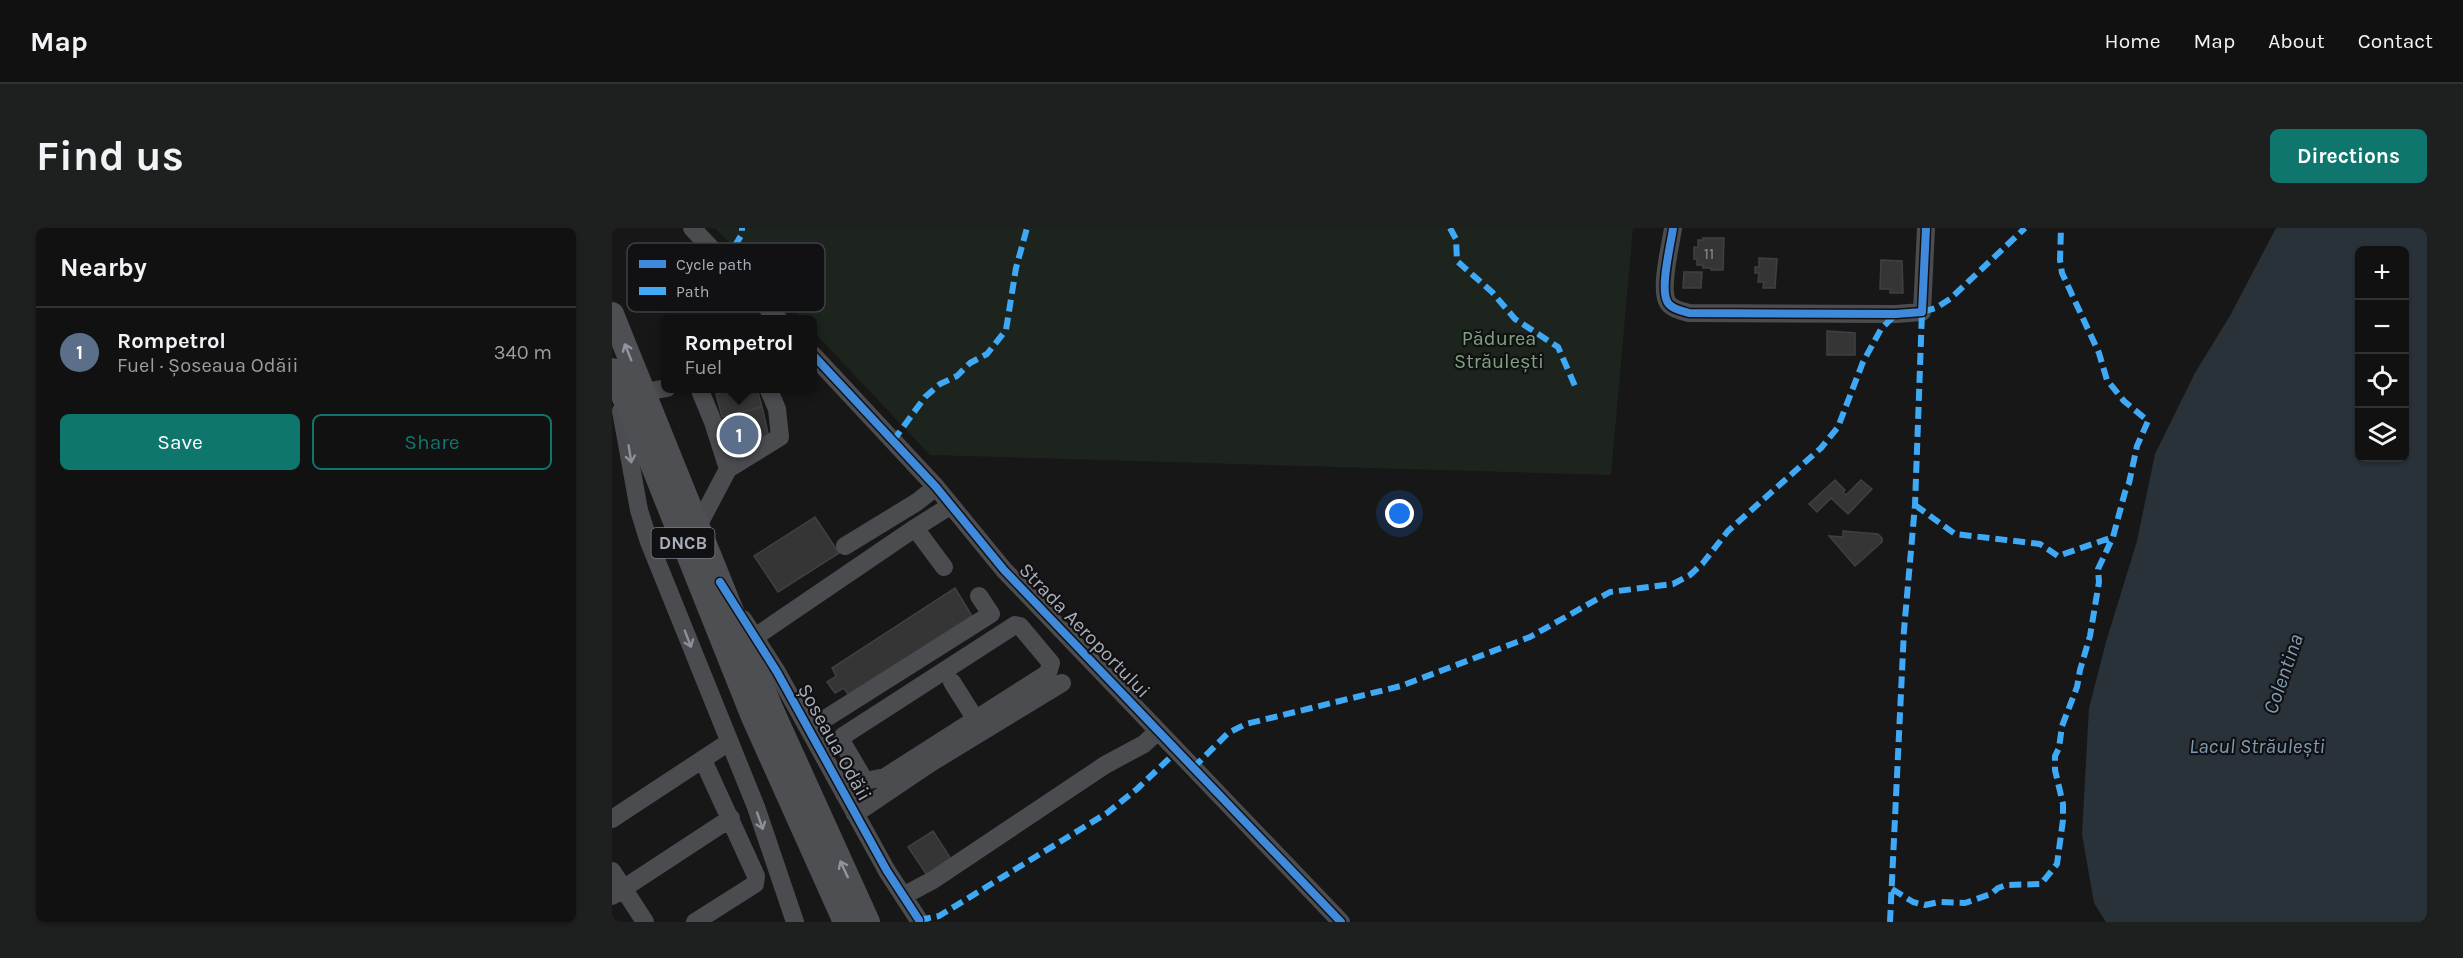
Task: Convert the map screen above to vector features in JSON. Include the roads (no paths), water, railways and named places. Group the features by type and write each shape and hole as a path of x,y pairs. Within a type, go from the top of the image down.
{"main road":[{"name":"Șoseaua Odăii","path":"612,314 656,390 698,526 720,582 762,712 868,922"},
{"name":"Șoseaua Odăii","path":"612,370 762,712 845,922"}],"street":[{"path":"692,228 706,243"},
{"path":"1673,228 1665,296 1668,304 1677,309 1689,313 1896,314 1922,312 1926,228"},
{"name":"Strada Aeroportului","path":"817,359 936,487 1004,570 1341,922"},
{"path":"612,377 628,443 639,510 649,542 772,854 793,921"},
{"path":"701,393 728,469"},
{"path":"698,526 728,469 780,437 777,409 770,393"},
{"path":"845,546 917,502 936,487"},
{"path":"755,637 950,506"},
{"path":"915,528 944,567"},
{"name":"Șoseaua Odăii","path":"720,582 755,637 855,814 919,921"},
{"path":"809,729 991,614 978,596"},
{"path":"844,794 865,781 885,777 976,720 1048,673 1052,663 1020,626 1016,625 843,736 842,742 865,781"},
{"path":"952,682 976,720"},
{"path":"855,814 929,764 1062,683"},
{"path":"903,896 933,880 1105,765 1144,744 1158,730"},
{"path":"612,819 729,742"},
{"path":"695,922 755,884 756,876 703,760"},
{"path":"618,893 731,818"},
{"path":"751,864 772,854"},
{"path":"612,871 618,893 645,922"}],"water":[{"name":"Lacul Străulești","path":"2276,228 2427,228 2427,922 2106,922 2094,903 2082,834 2089,708 2106,642 2137,541 2155,454 2195,373 2231,314"}],"place":[{"name":"Rompetrol","path":"739,435"}],"park label":[{"name":"Pădurea Străulești","path":"1499,350"}],"water label":[{"name":"Colentina","path":"2283,674"}]}
